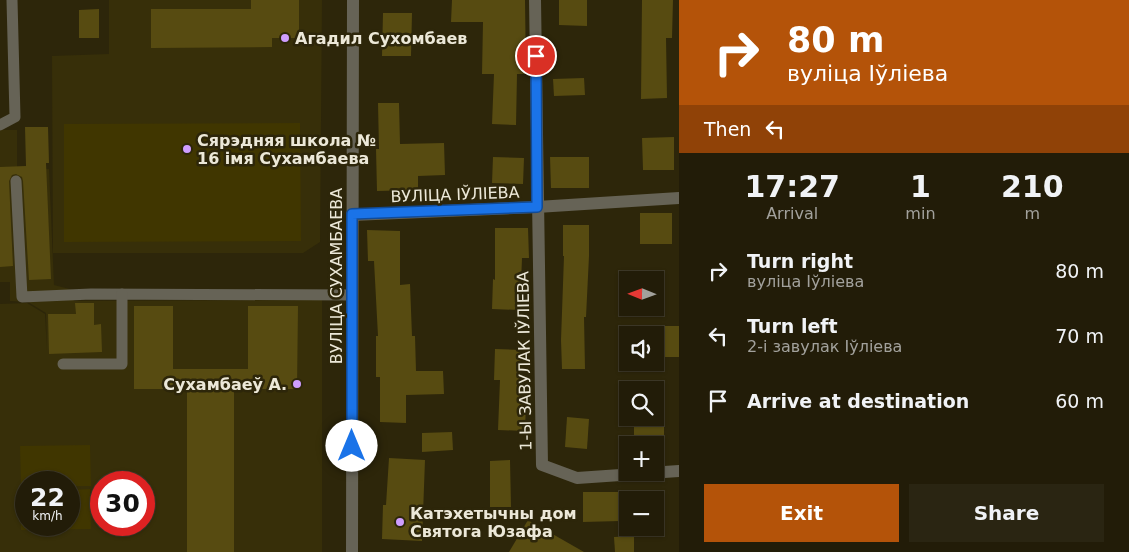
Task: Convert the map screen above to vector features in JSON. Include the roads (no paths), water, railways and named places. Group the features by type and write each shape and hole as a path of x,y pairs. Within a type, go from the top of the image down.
{"street":[{"name":"ВУЛІЦА СУХАМБАЕВА","path":"352,552 353,0"},
{"path":"535,0 537,207"},
{"name":"ВУЛІЦА ІЎЛІЕВА","path":"352,214 537,207 679,198"},
{"name":"1-Ы ЗАВУЛАК ІЎЛІЕВА","path":"537,207 542,465 577,478 679,471"}],"lane":[{"path":"0,125 15,117 12,0"},
{"path":"16,181 22,297 91,294 352,295"},
{"path":"63,364 122,364 122,294"}],"place":[{"name":"Агадил Сухомбаев","path":"285,38"},
{"name":"Сярэдняя школа № 16 імя Сухамбаева","path":"187,149"},
{"name":"Сухамбаеў А.","path":"297,384"},
{"name":"Катэхетычны дом Святога Юзафа","path":"400,522"}]}
